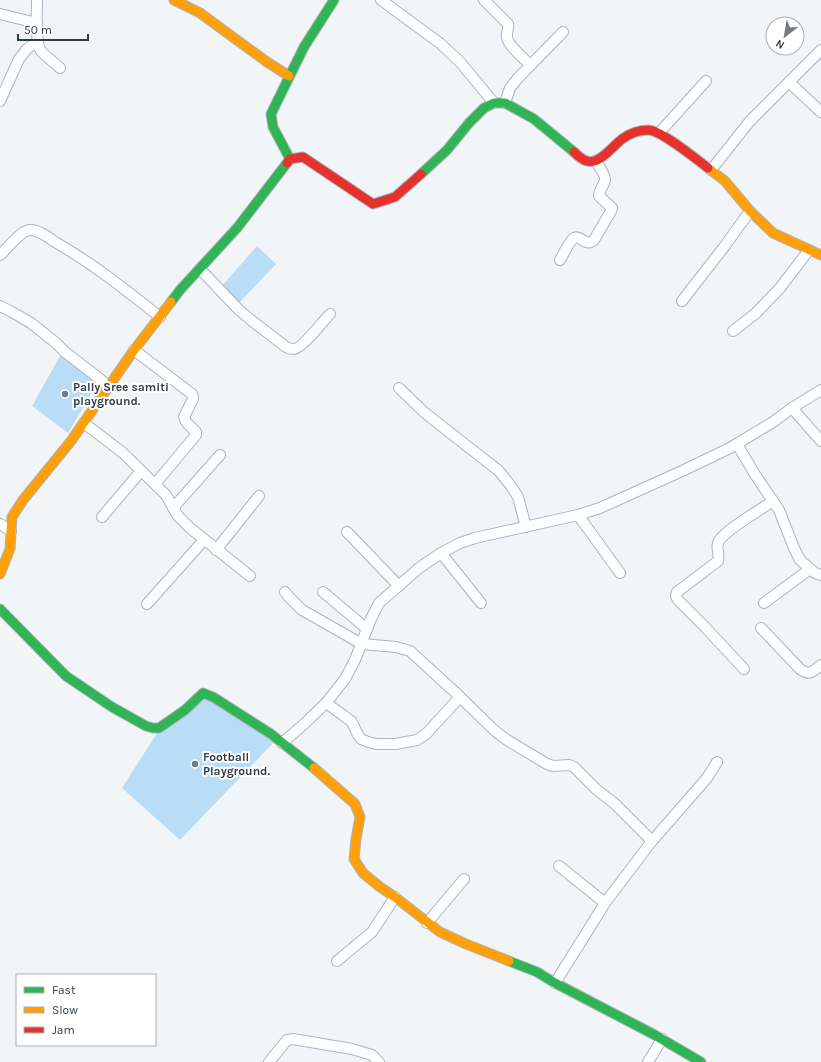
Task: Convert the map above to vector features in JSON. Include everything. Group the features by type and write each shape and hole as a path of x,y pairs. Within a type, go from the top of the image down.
{"street":[{"path":"37,0 39,46 42,52 60,68"},
{"path":"174,0 200,13 267,62 289,76"},
{"path":"290,159 278,139 273,127 271,114 304,47 334,0"},
{"path":"381,0 441,44 460,62 494,103"},
{"path":"484,0 508,24 507,38 509,43 530,64"},
{"path":"0,14 37,23"},
{"path":"505,103 510,88 530,64 563,32"},
{"path":"0,101 20,59 27,49 38,41"},
{"path":"711,170 750,121 821,50"},
{"path":"659,133 706,81"},
{"path":"789,82 821,112"},
{"path":"0,574 10,549 12,517 23,500 72,441 134,350 180,290 237,228 290,159 303,157 373,204 395,197 447,150 484,108 494,103 505,103 534,119 582,159 588,162 596,161 622,139 636,132 649,130 659,133 725,181 750,211 773,233 821,255"},
{"path":"560,260 574,238 591,243 611,211 612,208 599,196 605,177 596,161"},
{"path":"682,300 750,211"},
{"path":"0,255 21,234 29,230 37,231 100,270 160,316"},
{"path":"733,331 755,314 780,288 809,250"},
{"path":"200,269 239,310 286,347 293,349 298,348 330,314"},
{"path":"0,306 31,323 65,352 110,386"},
{"path":"134,350 194,397 184,418 196,432 196,435 155,484"},
{"path":"399,388 425,413 499,471 518,497 526,527"},
{"path":"282,743 326,703 345,679 355,660 370,621 379,603 419,568 441,553 460,543 475,538 578,515 600,508 737,444 773,422 792,408 819,395"},
{"path":"792,408 821,441"},
{"path":"84,423 123,453 155,484 166,495 178,516 190,528 250,576"},
{"path":"737,444 754,473 779,510 800,560 815,573 821,575"},
{"path":"173,508 220,455"},
{"path":"102,517 141,471"},
{"path":"216,550 259,496"},
{"path":"744,669 706,627 678,600 676,596 677,592 718,561 720,558 717,544 729,530 773,502"},
{"path":"578,515 620,573"},
{"path":"0,524 11,531"},
{"path":"347,532 399,586"},
{"path":"147,604 204,540"},
{"path":"441,553 481,603"},
{"path":"764,603 810,569"},
{"path":"285,592 302,610 362,644 396,647 410,651 494,730 546,764 553,766 569,765 574,768 597,790 615,804 652,841"},
{"path":"323,592 367,629"},
{"path":"0,609 66,676 112,707 146,726 159,728 185,710 203,693 213,697 271,734 326,778 355,804 360,817 354,860 363,872 380,887 440,932 536,972 662,1039 701,1062"},
{"path":"761,628 805,673 813,671 821,665"},
{"path":"326,703 352,722 361,739 376,744 396,744 417,740 426,734 460,697"},
{"path":"555,983 605,903 652,841 707,778 717,762"},
{"path":"559,866 605,903"},
{"path":"427,922 464,879"},
{"path":"337,961 372,932 395,897"},
{"path":"269,1062 287,1040 293,1039 352,1049 372,1055 379,1062"},
{"path":"648,1062 662,1039"}],"shaded area":[{"path":"257,246 276,264 238,304 221,287"},
{"name":"Pally Sree samiti playground.","path":"60,356 98,382 68,433 32,406"},
{"name":"Football Playground.","path":"203,693 276,740 180,840 122,788 159,730"}],"traffic: fast":[{"path":"290,159 273,127 271,114 304,47 334,0"},
{"path":"421,174 447,150 469,123 484,108 494,103 505,103 534,119 574,152"},
{"path":"171,302 180,290 237,228 287,163"},
{"path":"0,609 66,676 112,707 146,726 159,728 185,710 203,693 213,697 271,734 314,768"},
{"path":"509,961 537,972 555,983 653,1034 701,1062"}],"traffic: slow":[{"path":"174,0 200,13 267,62 289,76"},
{"path":"708,168 725,181 750,211 773,233 821,255"},
{"path":"0,574 10,549 12,517 23,500 71,441 134,350 171,302"},
{"path":"314,768 355,804 360,817 354,859 363,873 440,932 509,961"}],"traffic: jam":[{"path":"574,152 580,158 585,160 596,160 601,158 625,137 648,130 654,131 670,140 708,168"},
{"path":"287,163 290,159 303,157 373,204 395,197 421,174"}],"place":[{"name":"Pally Sree samiti playground.","path":"65,394"},
{"name":"Football Playground.","path":"195,764"}]}
